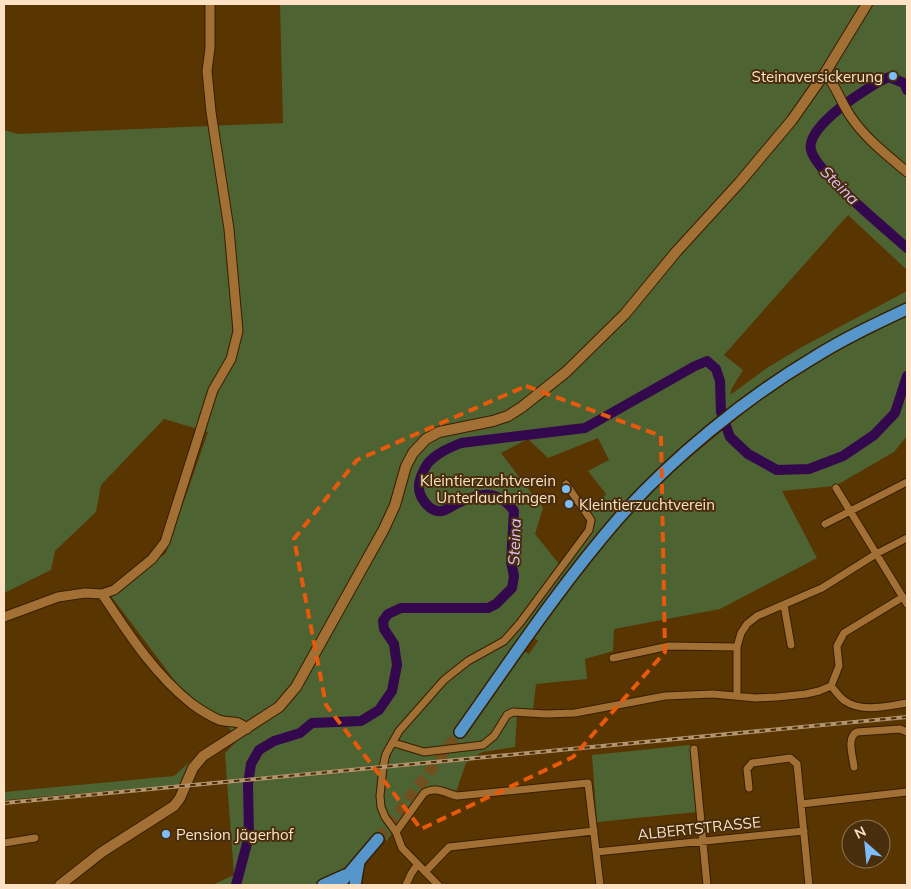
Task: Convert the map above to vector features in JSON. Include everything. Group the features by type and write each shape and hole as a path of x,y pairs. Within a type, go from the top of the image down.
{"highway":[{"path":"460,732 598,543 677,460 766,388 860,331 907,309"},
{"path":"339,885 378,839"},
{"path":"355,885 359,862"},
{"path":"323,885 351,872"}],"main road":[{"path":"60,885 102,852 166,813 174,806 193,768 203,756 279,707 296,687 384,529 395,505 406,466 414,453 426,439 439,432 493,421 508,416 522,407 566,372 625,314 676,252 763,156 792,120 825,73 867,4"}],"street":[{"path":"4,617 58,597 85,593 102,594 114,590 152,559 165,542 211,398 231,360 238,331 229,229 207,71 210,48 210,4"},
{"path":"825,73 833,82 849,115 860,130 907,172"},
{"path":"825,524 907,482"},
{"path":"438,885 402,848 396,832 385,817 381,807 382,767 386,754 399,731 444,680 468,661 504,641 536,602 589,530 591,520 566,484"},
{"path":"836,488 907,604"},
{"path":"737,696 737,647 741,633 747,624 757,616 822,588 876,554 907,538"},
{"path":"102,594 131,638 167,682 194,705 219,720 239,722 247,729"},
{"path":"394,742 424,752 483,745 494,736 507,715 513,712 576,713 665,696 713,694 756,698 806,694 819,691 831,686 839,666 837,646 844,633 903,596"},
{"path":"784,605 791,646"},
{"path":"613,658 670,646 737,647"},
{"path":"831,686 844,700 858,707 882,707 907,703"},
{"path":"854,767 851,738 853,734 857,732 900,729 907,732"},
{"path":"694,750 707,885"},
{"path":"749,788 747,769 752,763 790,758 797,764 809,885"},
{"path":"396,832 424,793 430,790 436,789 457,796 588,783 600,885"},
{"path":"801,804 907,792"},
{"path":"425,872 449,847 594,831"},
{"name":"ALBERTSTRASSE","path":"596,852 804,831"},
{"path":"4,843 35,838"},
{"path":"406,885 417,865"}],"highlighted area":[{"path":"526,386 661,436 665,652 573,757 421,829 326,705 294,539 357,460"}],"green space":[{"path":"280,4 907,4 907,168 849,120 857,132 907,177 907,270 848,215 724,355 743,370 730,395 767,368 800,348 907,291 907,304 863,324 810,353 759,386 687,445 548,600 454,729 464,735 524,651 529,654 538,641 533,637 599,551 625,520 663,481 767,394 828,355 907,316 907,436 894,452 835,486 782,491 817,558 720,609 614,629 613,651 585,659 587,679 536,684 533,710 517,714 515,747 482,752 466,763 456,792 437,786 430,787 420,795 407,811 387,841 378,831 344,869 315,885 212,885 234,875 225,753 240,738 178,685 111,596 166,553 208,432 164,419 101,485 96,512 55,551 51,570 4,593 4,130 18,134 283,123","holes":["598,438 609,460 588,471 606,494 587,516 587,529 559,564 535,534 543,508 501,453 528,439 548,458"]},
{"path":"690,745 697,812 597,822 592,755"},
{"path":"192,760 179,785 4,800 4,792 174,776"}],"waterway":[{"name":"Steina","path":"907,90 904,83 889,77 868,88 828,118 812,140 811,150 816,160 838,186 907,248"},
{"name":"Steina","path":"236,885 249,836 248,784 251,764 259,750 274,741 300,733 312,723 361,721 379,710 392,691 397,665 394,644 384,629 383,621 388,614 401,608 488,608 496,604 512,588 514,576 511,562 514,511 501,499 487,495 472,497 442,511 429,507 422,499 419,482 422,473 435,456 461,443 585,428 707,361 716,369 720,381 721,412 730,437 748,454 777,470 809,469 843,456 874,435 895,413 907,376"}],"tunnel":[{"path":"378,839 460,732"}],"railway":[{"path":"4,803 907,717"}],"place":[{"name":"Steinaversickerung","path":"893,76"},
{"name":"Kleintierzuchtverein Unterlauchringen","path":"566,489"},
{"name":"Kleintierzuchtverein","path":"569,504"},
{"name":"Pension Jägerhof","path":"166,834"}]}
